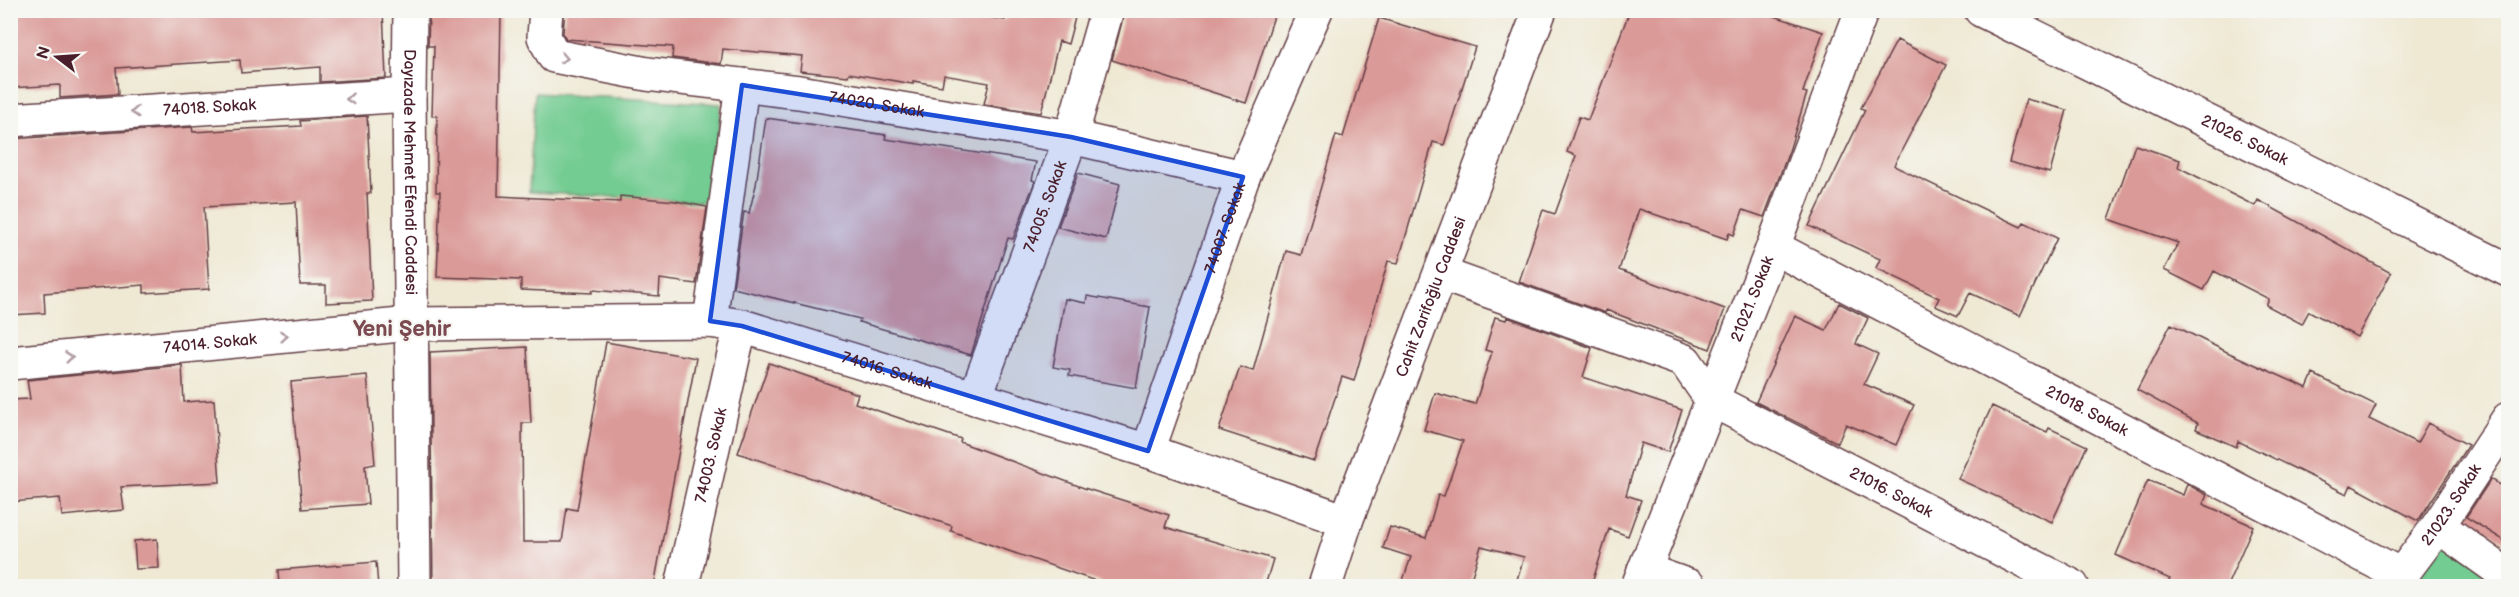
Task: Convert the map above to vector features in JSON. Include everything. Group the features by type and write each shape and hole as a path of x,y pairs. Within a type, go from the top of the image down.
{"street":[{"name":"Dayızade Mehmet Efendi Caddesi","path":"410,10 414,586"},
{"name":"74020. Sokak","path":"546,10 544,37 554,56 647,74 799,92 1071,137 1243,177"},
{"name":"74005. Sokak","path":"975,398 1071,137 1107,10"},
{"name":"74007. Sokak","path":"1148,451 1243,177 1316,10"},
{"name":"Cahit Zarifoğlu Caddesi","path":"1324,586 1346,521 1540,10"},
{"name":"21021. Sokak","path":"1641,578 1773,247 1862,10"},
{"name":"21026. Sokak","path":"1982,10 2508,270"},
{"path":"710,321 742,85"},
{"name":"74018. Sokak","path":"10,120 409,95"},
{"name":"21018. Sokak","path":"1773,247 2397,581"},
{"path":"1441,274 1685,361 1712,400"},
{"name":"74016. Sokak","path":"411,324 710,321 742,326 1148,451 1346,521"},
{"name":"74014. Sokak","path":"10,363 411,324"},
{"name":"74003. Sokak","path":"682,586 742,326"},
{"name":"21016. Sokak","path":"1712,400 2072,586"},
{"name":"21023. Sokak","path":"2397,581 2438,526 2508,419"},
{"path":"2438,526 2508,576"},
{"path":"1641,578 1689,586"}],"highlighted area":[{"path":"742,85 1071,137 1243,177 1148,451 742,326 710,321"}],"green space":[{"path":"535,93 721,104 715,203 529,192"},
{"path":"2438,526 2508,586 2393,586"}],"building":[{"path":"10,10 383,10 386,78 320,82 320,67 241,73 240,60 116,68 118,94 60,98 60,85 10,88"},
{"path":"429,10 501,10 498,196 620,202 620,196 676,201 707,207 696,284 660,279 659,296 593,290 592,293 521,290 521,280 437,277 440,192 436,192 437,116 432,116 434,46 428,46"},
{"path":"565,10 947,10 1005,20 1008,10 1077,10 1068,44 1059,41 1041,113 984,104 989,83 944,75 942,86 913,81 913,84 849,73 848,76 800,71 802,56 723,49 721,64 672,58 673,47 566,39 563,33"},
{"path":"1125,10 1276,10 1246,103 1112,60"},
{"path":"1630,10 1756,10 1823,32 1803,92 1807,93 1789,151 1764,217 1743,210 1734,235 1729,233 1727,239 1639,209 1619,270 1725,309 1710,349 1606,310 1605,313 1519,282 1543,210 1555,214 1576,156 1567,152 1579,117 1588,120"},
{"path":"1379,18 1475,47 1444,145 1433,142 1398,263 1388,261 1354,381 1342,377 1314,461 1219,430 1240,367 1253,371 1286,251 1301,255 1336,135 1343,137"},
{"path":"1897,40 1946,65 1894,165 2021,227 2024,222 2057,238 2020,316 1970,293 1958,316 1935,306 1939,298 1876,268 1880,259 1809,226 1865,110 1861,108"},
{"path":"2026,99 2067,110 2050,173 2009,162"},
{"path":"367,116 371,193 367,193 372,301 326,303 326,285 300,285 296,202 204,207 209,289 144,293 144,285 44,293 45,313 10,315 10,139 192,127 193,132 301,126 300,121"},
{"path":"766,118 886,135 885,139 1036,162 1032,180 1035,181 1013,239 1008,238 971,355 859,322 860,319 733,288 744,212 749,213 756,185"},
{"path":"2135,145 2180,160 2178,167 2255,206 2258,200 2391,273 2357,337 2309,311 2302,324 2266,305 2269,299 2214,271 2204,290 2164,270 2178,243 2109,219"},
{"path":"1078,173 1120,184 1106,239 1058,227"},
{"path":"1087,296 1150,307 1136,388 1069,376 1070,370 1053,367 1065,299 1086,303"},
{"path":"1839,303 1868,318 1856,344 1878,354 1864,384 1914,405 1896,445 1846,424 1838,443 1756,402 1795,316 1826,330"},
{"path":"1495,317 1506,320 1507,317 1592,348 1583,377 1682,410 1668,452 1641,443 1626,495 1641,500 1628,536 1609,529 1591,586 1515,586 1524,557 1481,546 1469,586 1401,586 1411,557 1383,548 1390,527 1426,538 1438,495 1444,496 1463,441 1424,430 1435,393 1475,404 1492,352 1485,350"},
{"path":"2171,324 2307,388 2313,374 2376,405 2369,419 2417,443 2428,423 2468,445 2418,521 2351,485 2347,494 2238,441 2236,447 2196,429 2198,423 2137,390"},
{"path":"606,342 696,358 654,586 433,586 430,352 527,347 531,423 522,423 523,542 562,542 567,508 577,510"},
{"path":"769,363 858,394 855,403 961,439 960,442 1084,488 1169,515 1165,527 1273,559 1265,586 1110,586 951,531 952,526 738,453"},
{"path":"182,365 184,402 214,400 220,482 121,487 124,510 62,516 60,498 10,502 10,400 30,399 27,380"},
{"path":"367,375 375,464 365,466 368,504 302,509 291,382"},
{"path":"1992,406 2047,432 2049,428 2087,446 2052,522 1958,479"},
{"path":"2491,479 2508,490 2508,543 2466,517"},
{"path":"2148,480 2183,495 2187,484 2207,495 2203,504 2253,526 2227,586 2166,586 2170,579 2116,555"},
{"path":"157,539 159,568 136,569 134,541"},
{"path":"376,562 378,586 280,586 279,570"}],"district":[{"name":"Yeni Şehir","path":"402,329"}]}
